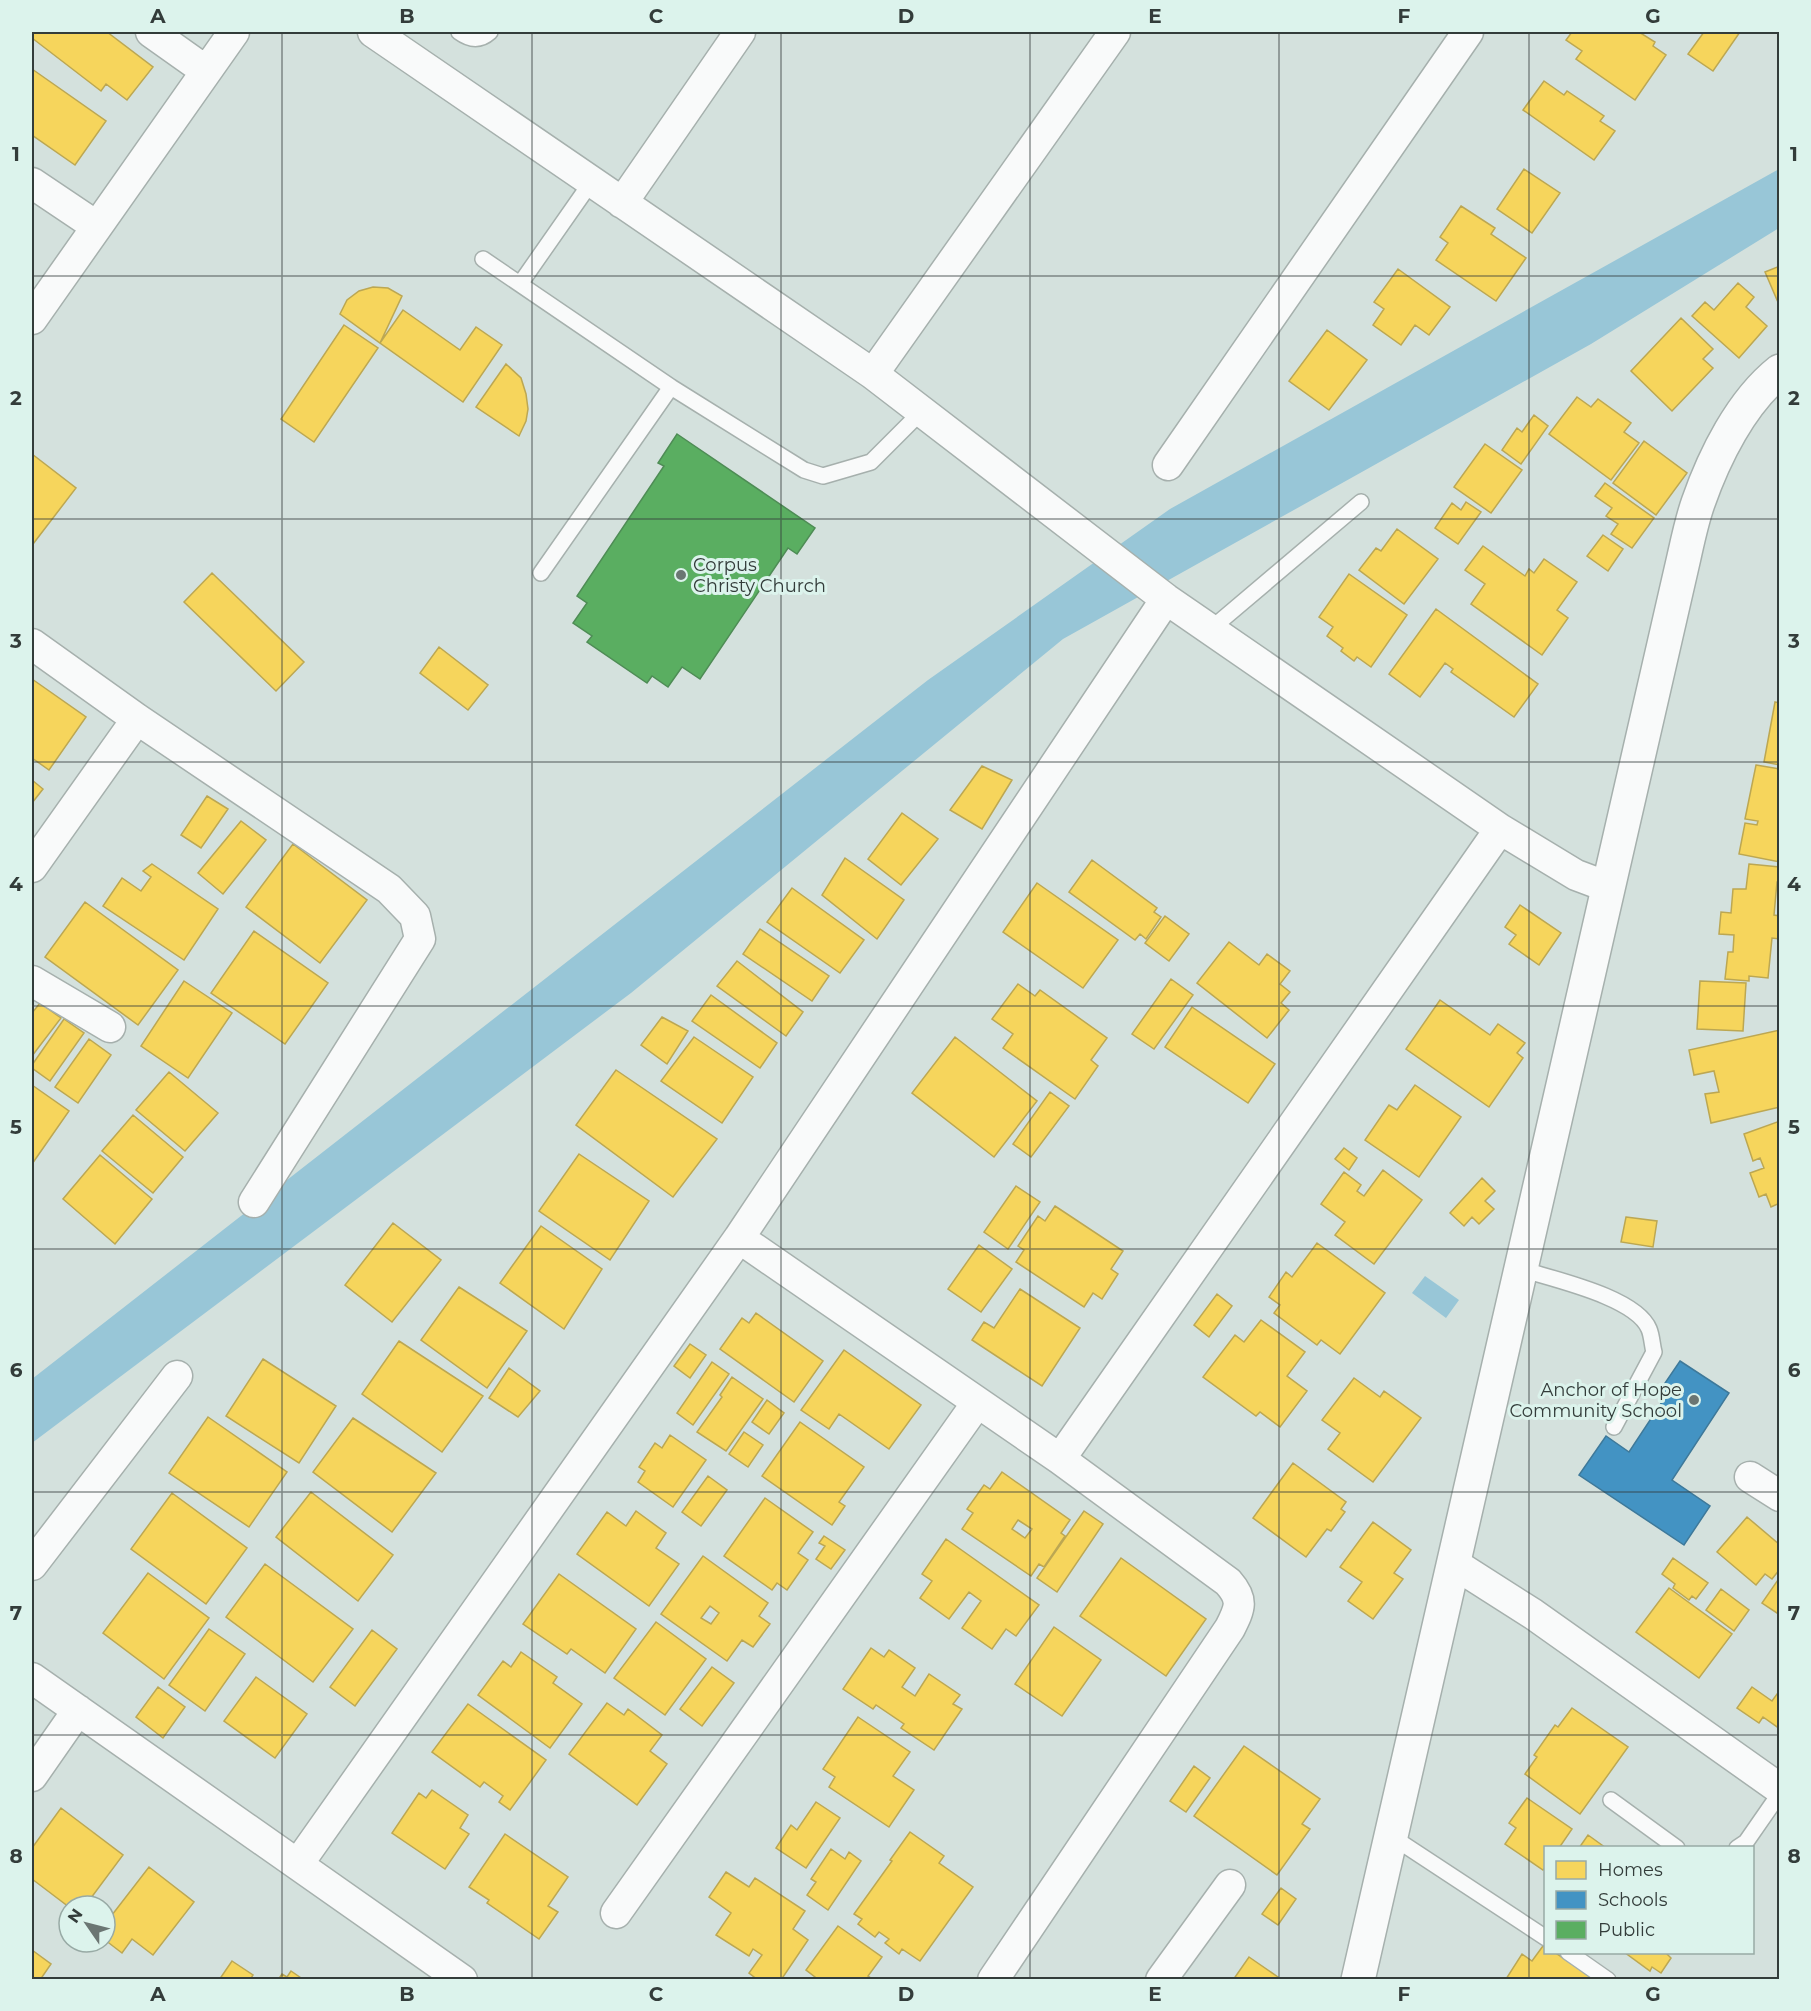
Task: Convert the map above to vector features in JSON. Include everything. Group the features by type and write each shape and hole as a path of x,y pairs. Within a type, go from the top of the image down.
{"street":[{"path":"151,32 206,71"},
{"path":"32,319 234,32"},
{"path":"373,32 873,374 1163,596 1500,829 1576,875 1608,887"},
{"path":"622,203 740,32"},
{"path":"873,374 1115,32"},
{"path":"1168,465 1468,32"},
{"path":"32,183 96,226"},
{"path":"1358,1980 1698,504 1718,454 1740,415 1779,371"},
{"path":"298,1864 739,1238 1163,596"},
{"path":"32,644 137,719 388,889 415,916 420,939 254,1202"},
{"path":"32,867 137,719"},
{"path":"1060,1459 1500,829"},
{"path":"32,981 110,1027"},
{"path":"739,1238 1060,1459 1228,1582 1239,1599 1238,1612 1230,1628 993,1980"},
{"path":"32,1565 177,1376"},
{"path":"616,1913 977,1403"},
{"path":"1750,1477 1779,1496"},
{"path":"1453,1563 1533,1614 1779,1791"},
{"path":"32,1678 462,1980"},
{"path":"32,1776 78,1710"},
{"path":"1161,1980 1230,1885"}],"lane":[{"path":"459,32 473,39 484,37 490,32"},
{"path":"520,284 592,181"},
{"path":"483,259 671,387 804,470 824,476 871,462 922,411"},
{"path":"541,573 671,387"},
{"path":"1211,629 1361,502"},
{"path":"1521,1269 1613,1298 1639,1316 1649,1328 1654,1352 1614,1427"},
{"path":"1740,1846 1746,1842 1779,1791"},
{"path":"1611,1800 1674,1846"},
{"path":"1391,1836 1544,1937"},
{"path":"1569,1954 1608,1980"}],"water":[{"path":"1779,169 1779,228 1591,344 1063,639 631,993 32,1443 32,1379 928,680 1170,509"},
{"path":"1425,1276 1459,1300 1446,1318 1412,1293"}],"building: Homes":[{"path":"32,32 107,32 153,67 127,100 106,84 101,91 32,38"},
{"path":"1572,32 1639,32 1655,42 1653,46 1666,55 1635,100 1576,59 1582,51 1566,40"},
{"path":"1704,32 1740,32 1713,71 1688,54"},
{"path":"32,69 106,121 75,165 32,135"},
{"path":"1544,81 1564,95 1567,91 1604,116 1600,121 1615,131 1594,160 1523,110"},
{"path":"1524,169 1560,193 1532,233 1497,209"},
{"path":"1461,206 1495,228 1491,234 1526,258 1496,301 1436,260 1448,243 1440,237"},
{"path":"1780,266 1780,307 1765,272"},
{"path":"1398,269 1450,307 1429,335 1415,325 1401,345 1373,325 1384,309 1374,302"},
{"path":"1738,283 1754,297 1746,307 1767,326 1739,358 1692,316 1705,302 1714,310"},
{"path":"373,287 388,288 402,296 380,343 340,314 347,300 359,291"},
{"path":"403,310 460,350 476,327 502,345 463,402 380,343"},
{"path":"1681,318 1713,349 1703,359 1713,368 1672,411 1631,371"},
{"path":"344,325 378,348 314,442 281,419"},
{"path":"1327,330 1367,360 1329,410 1289,381"},
{"path":"506,364 521,378 526,394 528,409 526,421 519,436 476,407"},
{"path":"1577,397 1591,407 1598,399 1631,423 1624,432 1639,443 1611,480 1549,434"},
{"path":"1534,415 1548,426 1521,464 1502,450 1517,428 1522,432"},
{"path":"1644,441 1687,473 1656,515 1613,483"},
{"path":"1485,444 1522,470 1491,513 1454,487"},
{"path":"32,454 76,488 33,544 32,543"},
{"path":"1605,483 1654,518 1632,548 1611,534 1618,524 1606,516 1612,508 1595,496"},
{"path":"1466,502 1481,512 1458,544 1435,528 1452,503 1461,510"},
{"path":"1397,529 1438,559 1404,604 1359,570 1376,548 1381,551"},
{"path":"1603,535 1623,549 1608,571 1587,556"},
{"path":"1483,546 1525,576 1529,569 1534,573 1544,559 1577,582 1557,610 1568,618 1542,655 1471,604 1485,584 1465,570"},
{"path":"212,573 304,662 276,691 184,602"},
{"path":"1349,574 1407,615 1371,667 1357,657 1354,661 1341,651 1343,648 1327,636 1333,627 1319,617"},
{"path":"1436,609 1538,684 1514,717 1451,672 1453,669 1445,663 1420,697 1389,674"},
{"path":"439,647 488,685 468,710 420,673"},
{"path":"32,679 86,717 49,770 32,758"},
{"path":"1775,702 1780,703 1780,765 1764,762"},
{"path":"1756,765 1780,769 1780,862 1739,854 1745,823 1757,825 1758,821 1745,819"},
{"path":"982,766 1012,780 982,829 950,810"},
{"path":"32,780 43,789 32,803"},
{"path":"207,796 228,809 201,848 181,835"},
{"path":"902,813 938,839 901,885 868,859"},
{"path":"241,821 266,840 223,894 198,873"},
{"path":"293,844 367,900 320,963 246,907"},
{"path":"845,858 904,900 877,939 822,895"},
{"path":"1092,860 1157,908 1154,912 1161,917 1146,939 1140,934 1135,940 1069,892"},
{"path":"152,864 218,909 184,960 103,906 122,878 141,891 151,877 143,871"},
{"path":"1749,864 1780,867 1780,882 1777,882 1774,915 1780,916 1780,939 1772,938 1768,978 1749,976 1749,981 1725,979 1728,952 1733,952 1734,935 1719,934 1721,912 1731,913 1733,889 1746,889"},
{"path":"1037,883 1118,940 1083,988 1003,932"},
{"path":"792,888 864,940 840,973 767,922"},
{"path":"85,902 178,970 138,1025 45,957"},
{"path":"1520,905 1561,933 1539,965 1509,944 1516,935 1505,927"},
{"path":"1165,916 1189,934 1169,961 1145,943"},
{"path":"760,929 829,976 812,1001 743,954"},
{"path":"254,931 328,983 285,1044 211,993"},
{"path":"1229,942 1259,965 1267,954 1290,971 1280,984 1290,992 1281,1003 1289,1010 1267,1038 1197,983"},
{"path":"737,961 803,1012 786,1036 717,986"},
{"path":"1171,979 1193,995 1154,1049 1132,1034"},
{"path":"184,981 232,1013 188,1078 141,1046"},
{"path":"1700,981 1746,983 1743,1031 1697,1029"},
{"path":"1018,984 1035,996 1040,990 1107,1038 1091,1060 1098,1066 1075,1099 1003,1048 1013,1034 992,1019"},
{"path":"711,995 777,1043 760,1068 692,1021"},
{"path":"1440,1000 1490,1035 1498,1024 1525,1043 1517,1053 1523,1058 1489,1107 1406,1049"},
{"path":"40,1003 61,1018 32,1056 32,1013"},
{"path":"1192,1007 1275,1064 1248,1103 1165,1047"},
{"path":"662,1017 688,1031 667,1064 641,1045"},
{"path":"64,1019 84,1033 50,1081 32,1068 32,1065"},
{"path":"1780,1030 1780,1107 1711,1123 1705,1094 1719,1092 1714,1071 1694,1075 1689,1050"},
{"path":"694,1037 753,1077 722,1123 661,1081"},
{"path":"955,1037 1037,1101 994,1157 912,1093"},
{"path":"89,1039 111,1055 78,1103 55,1087"},
{"path":"616,1070 717,1139 673,1197 576,1125"},
{"path":"169,1072 218,1113 185,1151 136,1110"},
{"path":"32,1085 69,1111 32,1164"},
{"path":"1415,1085 1461,1117 1419,1177 1365,1140 1389,1105 1397,1110"},
{"path":"1050,1092 1069,1106 1031,1157 1013,1144"},
{"path":"133,1115 183,1157 153,1193 102,1151"},
{"path":"1780,1121 1780,1203 1771,1207 1766,1194 1759,1197 1750,1173 1764,1168 1760,1158 1753,1161 1744,1134"},
{"path":"1344,1148 1357,1158 1349,1170 1335,1159"},
{"path":"579,1154 649,1201 610,1260 539,1211"},
{"path":"100,1155 152,1199 115,1244 63,1199"},
{"path":"1383,1170 1422,1200 1374,1264 1335,1235 1345,1222 1321,1204 1344,1172 1361,1185 1357,1191 1364,1196"},
{"path":"1482,1178 1495,1191 1485,1201 1494,1209 1479,1224 1472,1217 1464,1226 1450,1213"},
{"path":"1016,1186 1040,1202 1008,1249 984,1232"},
{"path":"1055,1206 1123,1251 1111,1269 1118,1274 1102,1299 1093,1293 1084,1307 1016,1262 1024,1250 1018,1246 1038,1216 1045,1221"},
{"path":"1626,1217 1657,1221 1653,1247 1621,1242"},
{"path":"393,1223 441,1260 392,1322 345,1285"},
{"path":"541,1226 602,1269 564,1329 500,1283"},
{"path":"1317,1243 1385,1293 1340,1354 1321,1340 1317,1345 1274,1313 1280,1305 1269,1297 1286,1272 1292,1277"},
{"path":"979,1245 1012,1269 981,1312 948,1289"},
{"path":"459,1287 527,1331 487,1388 421,1340"},
{"path":"1020,1289 1080,1328 1042,1386 972,1340 984,1322 994,1328"},
{"path":"1217,1294 1232,1306 1209,1337 1194,1325"},
{"path":"756,1313 823,1361 794,1402 720,1349 742,1318 749,1323"},
{"path":"1261,1320 1305,1352 1287,1376 1307,1391 1280,1427 1260,1412 1256,1416 1203,1377 1235,1335 1244,1342"},
{"path":"399,1341 483,1396 442,1452 362,1394"},
{"path":"690,1344 706,1355 690,1378 674,1366"},
{"path":"844,1350 921,1405 889,1449 839,1414 829,1429 801,1410"},
{"path":"263,1359 336,1406 299,1463 226,1416"},
{"path":"712,1362 729,1374 693,1425 677,1413"},
{"path":"509,1368 540,1391 518,1417 489,1398"},
{"path":"732,1377 763,1399 726,1451 697,1432 722,1397 720,1395"},
{"path":"1354,1378 1380,1397 1384,1391 1421,1418 1373,1482 1328,1449 1340,1433 1322,1420"},
{"path":"767,1400 784,1413 769,1434 752,1422"},
{"path":"208,1417 287,1472 249,1527 169,1473"},
{"path":"353,1418 436,1473 392,1532 313,1472"},
{"path":"800,1422 864,1467 839,1502 845,1506 832,1525 762,1476"},
{"path":"744,1432 763,1445 748,1467 729,1454"},
{"path":"670,1435 706,1460 673,1507 638,1482 645,1471 639,1467 655,1443 662,1448"},
{"path":"1293,1463 1346,1502 1341,1509 1345,1512 1331,1531 1327,1529 1306,1557 1253,1518"},
{"path":"1002,1472 1070,1520 1061,1533 1065,1536 1044,1567 1039,1564 1031,1576 962,1529 973,1513 967,1509 984,1485 990,1489","holes":["1018,1520 1032,1529 1025,1538 1012,1529"]},
{"path":"708,1476 727,1490 701,1526 682,1512"},
{"path":"311,1492 393,1555 358,1601 276,1537"},
{"path":"172,1493 247,1548 206,1604 131,1549"},
{"path":"765,1498 813,1532 798,1553 808,1560 787,1590 777,1583 772,1590 724,1556"},
{"path":"636,1511 666,1533 656,1548 679,1564 649,1606 577,1554 607,1512 626,1526"},
{"path":"1084,1511 1103,1524 1057,1592 1037,1578"},
{"path":"1747,1517 1780,1545 1780,1569 1772,1579 1765,1574 1756,1585 1717,1552"},
{"path":"1373,1522 1411,1550 1394,1573 1403,1579 1373,1619 1348,1601 1362,1582 1340,1567"},
{"path":"824,1536 845,1550 831,1569 816,1559 825,1546 819,1543"},
{"path":"946,1539 1039,1605 1016,1636 1006,1629 992,1649 962,1628 981,1601 969,1592 949,1619 920,1598 932,1581 922,1574"},
{"path":"703,1556 768,1603 759,1616 770,1624 753,1647 742,1640 727,1661 661,1614","holes":["710,1606 719,1613 711,1624 701,1618"]},
{"path":"1121,1558 1206,1619 1166,1676 1080,1616"},
{"path":"1673,1558 1708,1583 1696,1599 1692,1596 1689,1600 1673,1588 1675,1584 1662,1574"},
{"path":"265,1564 353,1629 313,1682 226,1617"},
{"path":"148,1573 209,1618 164,1679 103,1633"},
{"path":"559,1574 636,1629 605,1673 571,1649 567,1654 523,1624"},
{"path":"1780,1577 1780,1615 1762,1603"},
{"path":"1669,1588 1732,1634 1699,1678 1636,1632"},
{"path":"1721,1589 1749,1610 1734,1631 1706,1610"},
{"path":"656,1622 706,1659 665,1715 614,1678"},
{"path":"1054,1627 1101,1660 1062,1716 1015,1684"},
{"path":"209,1629 245,1654 205,1711 169,1685"},
{"path":"372,1630 397,1649 355,1706 330,1687"},
{"path":"871,1648 884,1657 889,1650 915,1668 902,1687 915,1696 929,1674 960,1695 953,1704 962,1709 934,1750 901,1728 904,1724 876,1705 873,1709 843,1689"},
{"path":"521,1652 557,1677 553,1683 582,1704 550,1748 478,1695 503,1661 511,1667"},
{"path":"712,1667 734,1683 702,1726 680,1709"},
{"path":"256,1677 307,1714 275,1758 224,1721"},
{"path":"158,1687 185,1707 163,1738 136,1717"},
{"path":"1752,1687 1772,1701 1780,1690 1780,1729 1763,1717 1759,1723 1737,1708"},
{"path":"607,1703 624,1715 628,1709 662,1735 650,1751 667,1764 637,1805 569,1754"},
{"path":"468,1704 546,1760 510,1810 499,1802 503,1796 484,1782 480,1787 432,1752"},
{"path":"1572,1708 1628,1747 1580,1814 1525,1774 1537,1757 1534,1755 1555,1725 1558,1727"},
{"path":"858,1717 910,1752 893,1776 914,1790 889,1827 829,1787 835,1777 823,1769"},
{"path":"1244,1746 1320,1799 1302,1824 1310,1829 1277,1875 1194,1816"},
{"path":"1194,1766 1210,1778 1186,1812 1170,1801"},
{"path":"432,1790 468,1815 460,1828 469,1834 445,1869 392,1833 419,1793 426,1798"},
{"path":"1527,1798 1572,1829 1560,1846 1544,1846 1543,1870 1505,1844 1516,1828 1509,1823"},
{"path":"816,1802 840,1818 806,1868 776,1848 791,1825 797,1830"},
{"path":"61,1808 123,1855 94,1894 57,1894 57,1898 32,1879 32,1848"},
{"path":"910,1832 944,1856 939,1863 973,1887 920,1961 902,1949 899,1954 885,1943 889,1939 879,1932 875,1937 858,1924 862,1919 854,1914"},
{"path":"505,1834 568,1877 548,1906 558,1912 539,1939 487,1903 489,1900 469,1887"},
{"path":"1588,1835 1603,1846 1580,1846"},
{"path":"831,1849 845,1859 849,1852 861,1861 828,1910 807,1895 816,1882 811,1879"},
{"path":"149,1867 194,1902 153,1955 132,1939 122,1953 117,1949 117,1908"},
{"path":"726,1872 749,1887 755,1878 805,1911 793,1929 808,1940 781,1980 758,1980 749,1973 762,1955 753,1949 749,1956 716,1935 731,1913 709,1897"},
{"path":"1281,1888 1296,1899 1278,1925 1262,1914"},
{"path":"838,1926 882,1957 868,1976 874,1980 819,1980 806,1970"},
{"path":"1543,1946 1544,1954 1557,1954 1595,1980 1506,1979 1522,1954 1532,1961"},
{"path":"32,1950 51,1964 40,1980 32,1980"},
{"path":"1627,1954 1667,1954 1671,1958 1661,1973 1652,1967 1650,1971"},
{"path":"1249,1957 1278,1977 1277,1980 1233,1980"},
{"path":"232,1961 253,1975 250,1980 219,1980"},
{"path":"291,1971 304,1980 278,1980 282,1974 287,1977"}],"building: Schools":[{"path":"1680,1361 1729,1393 1672,1480 1710,1506 1684,1545 1579,1475 1606,1436 1629,1452 1668,1393 1661,1389"}],"building: Public":[{"name":"Corpus Christy Church","path":"677,434 815,528 797,554 788,548 700,679 682,667 668,687 652,676 647,683 587,642 592,636 573,623 587,603 577,596 664,466 658,463"}],"place":[{"name":"Corpus Christy Church","path":"681,575"},
{"name":"Anchor of Hope Community School","path":"1694,1400"}]}
